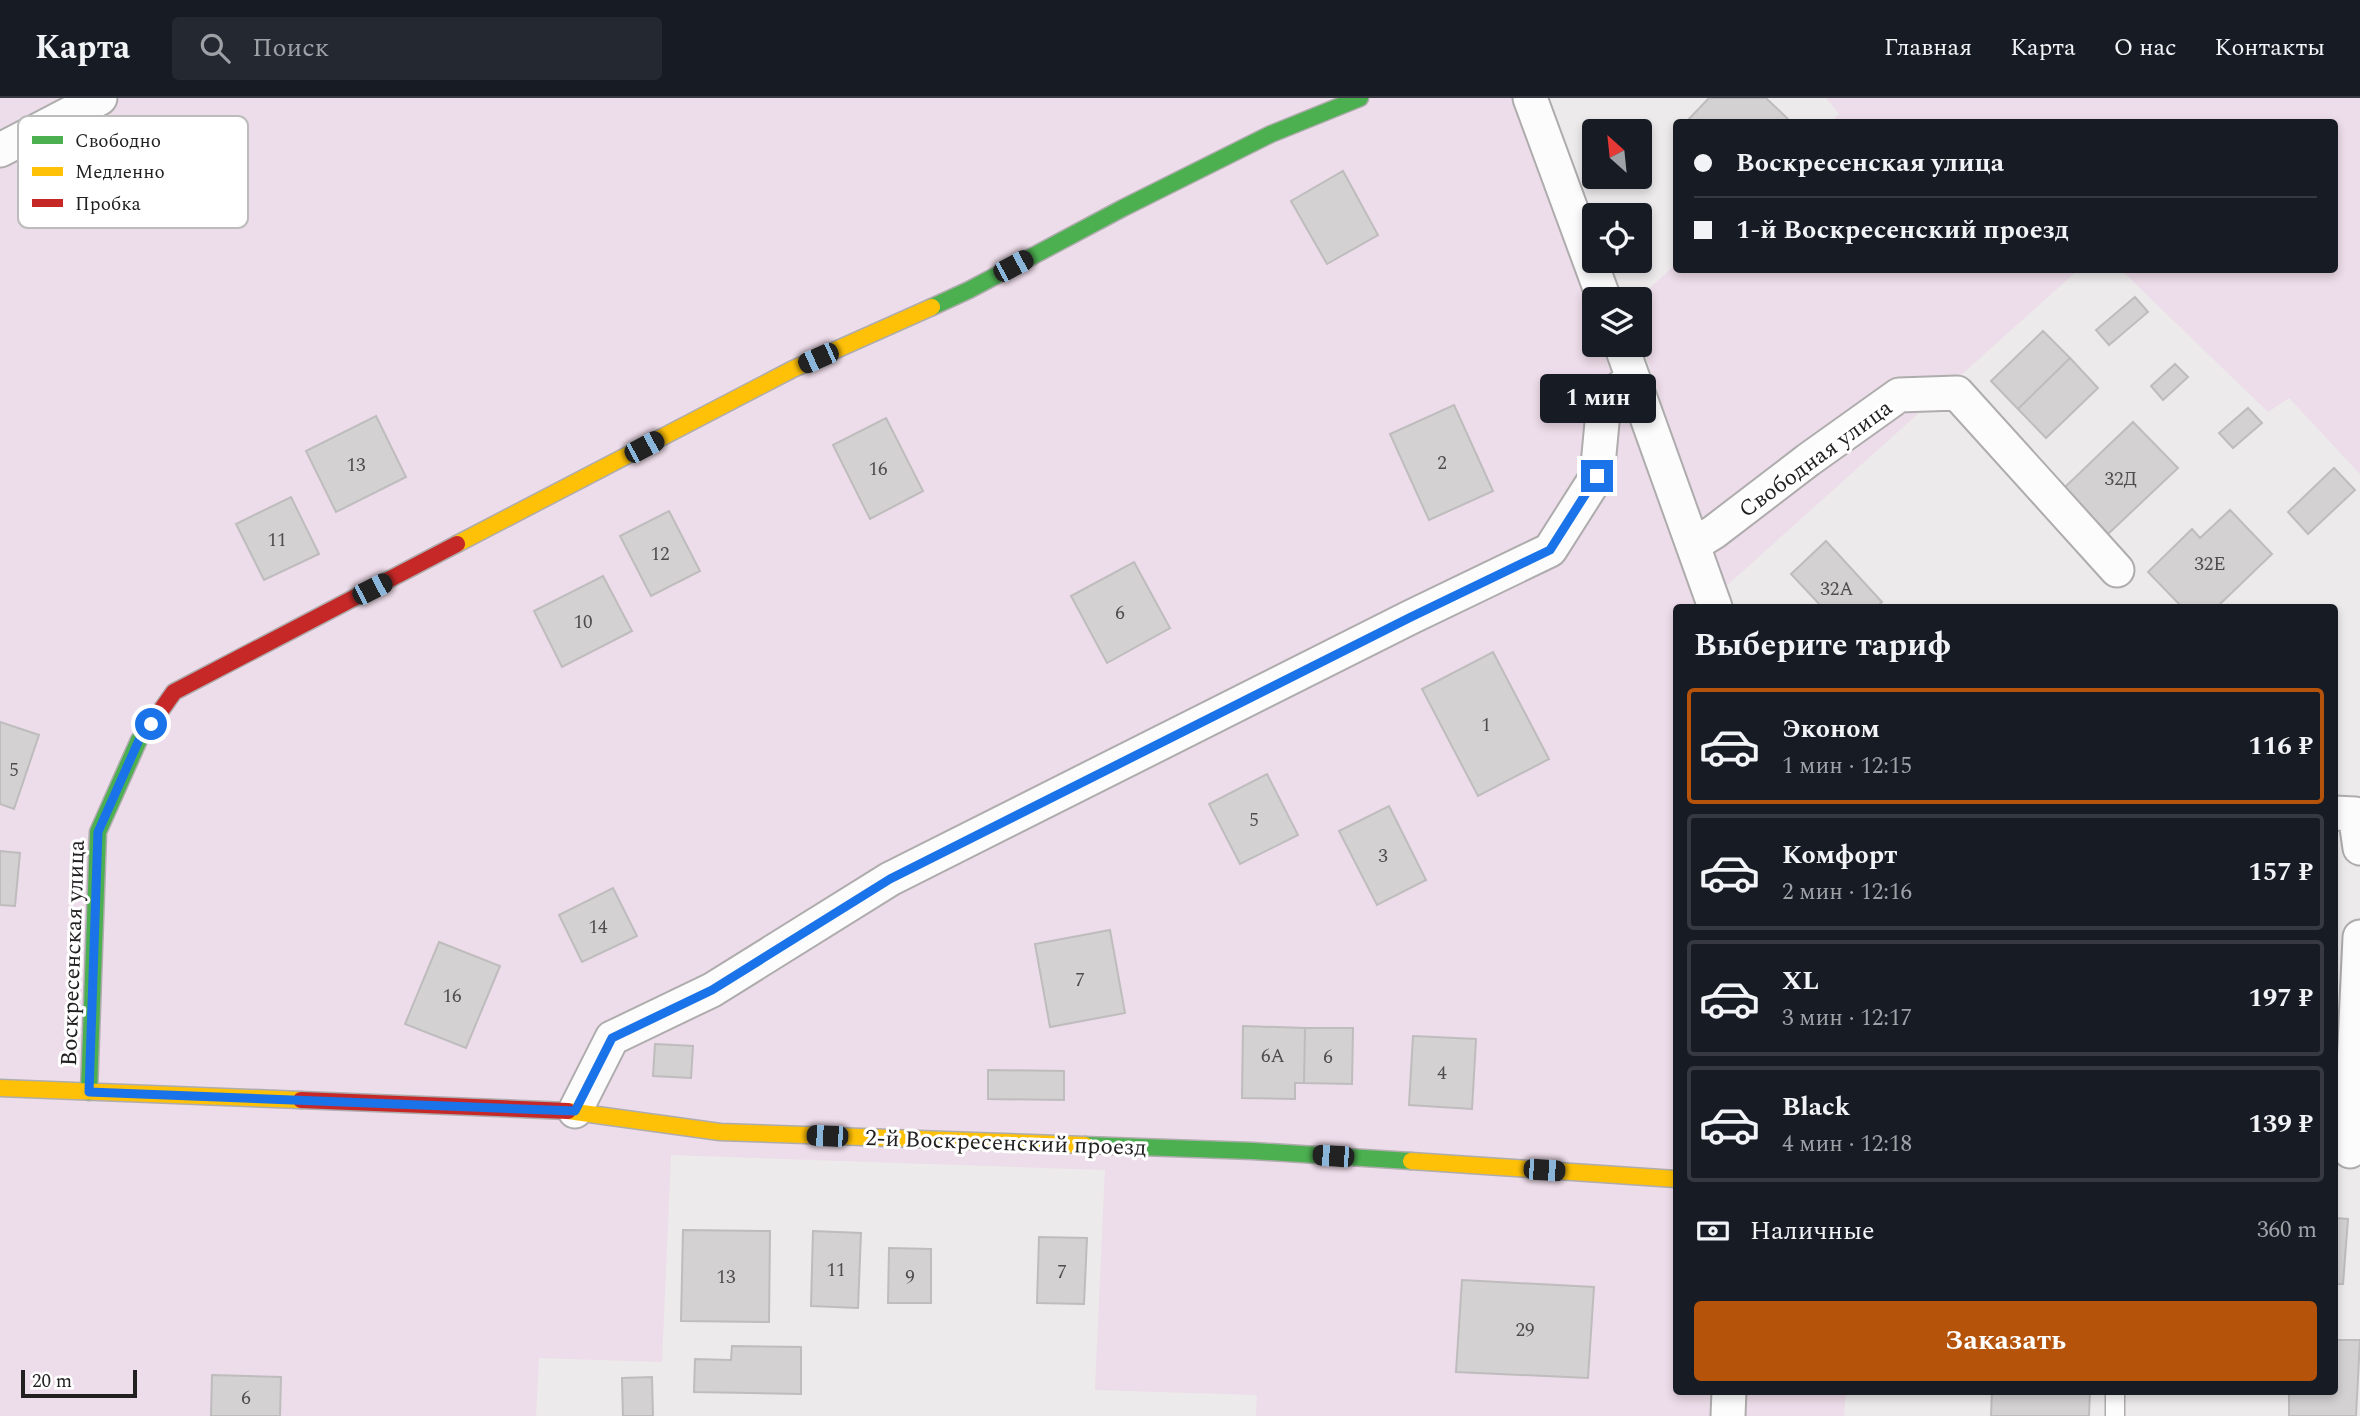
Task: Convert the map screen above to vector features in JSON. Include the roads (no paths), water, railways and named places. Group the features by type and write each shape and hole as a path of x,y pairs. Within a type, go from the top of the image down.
{"street":[{"path":"65,116 100,98"},
{"name":"Воскресенская улица","path":"89,1092 98,832 139,740 174,692 793,369 969,290 1270,134 1360,98"},
{"path":"1530,98 1600,287"},
{"path":"0,150 18,141"},
{"path":"1625,357 1714,604"},
{"path":"575,1111 612,1038 712,990 890,879 1550,550 1597,476 1604,401 1633,378"},
{"name":"Свободная улица","path":"1693,545 1714,533 1808,460 1899,396 1957,393 2117,570"},
{"path":"2345,813 2360,848"},
{"path":"2350,1151 2360,937"},
{"name":"2-й Воскресенский проезд","path":"0,1088 575,1111 720,1132 1253,1151 1673,1179"},
{"path":"1728,1416 1729,1395"}],"lane":[{"path":"2115,1395 2115,1416"}]}
